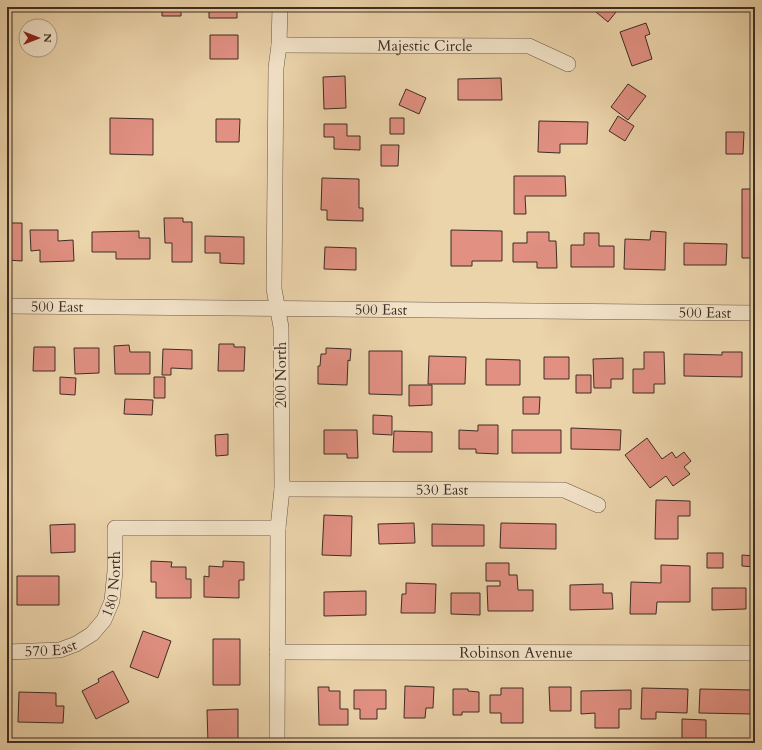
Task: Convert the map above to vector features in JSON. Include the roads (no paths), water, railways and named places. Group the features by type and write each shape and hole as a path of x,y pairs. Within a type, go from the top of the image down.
{"street":[{"name":"200 North","path":"277,743 276,652 278,528 282,489 281,327 274,286 276,68 279,45 280,7"},
{"name":"Majestic Circle","path":"279,45 529,46 568,64"},
{"name":"500 East","path":"7,306 755,313"},
{"name":"530 East","path":"282,489 564,490 598,505"},
{"name":"180 North","path":"92,634 104,620 112,601 115,571 115,528 278,528"},
{"name":"570 East","path":"7,652 60,650 76,644 92,634"},
{"name":"Robinson Avenue","path":"276,652 755,653"}]}
